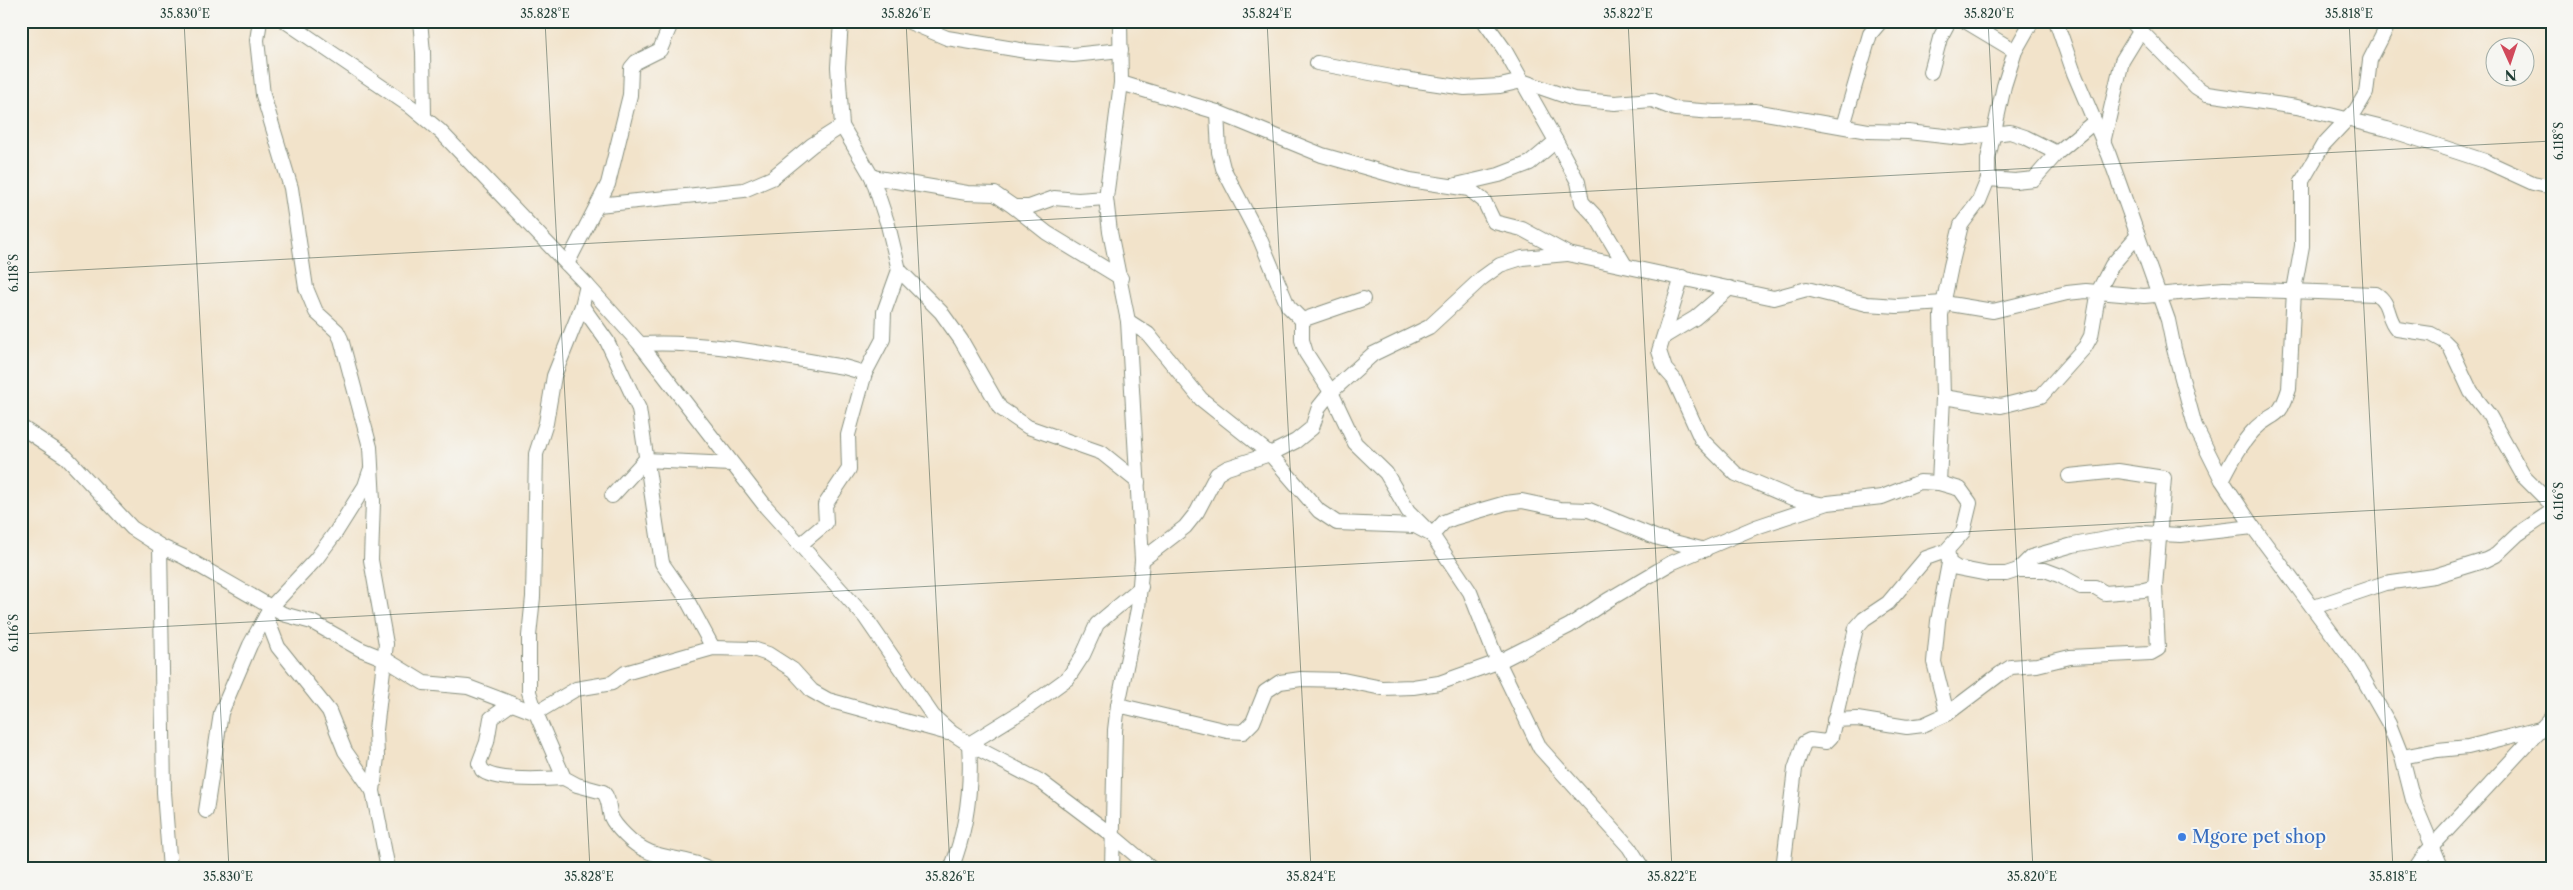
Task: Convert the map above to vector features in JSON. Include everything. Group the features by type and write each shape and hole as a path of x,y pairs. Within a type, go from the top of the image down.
{"street":[{"path":"260,21 257,40 262,86 279,155 290,188 306,288 316,312 337,331 341,340 370,448 372,468 371,560 386,644 376,730 377,757 373,791 388,869"},
{"path":"285,21 424,116 588,285 640,344 731,464 800,545 865,616 928,709 952,734"},
{"path":"420,21 423,52 424,116"},
{"path":"567,264 608,184 626,112 631,68 636,62 660,50 672,21"},
{"path":"842,21 838,67 842,126 872,177 888,225 899,270 941,312 961,340 1000,408 1028,427 1102,454 1138,482"},
{"path":"907,21 946,38 1026,51 1073,55 1121,50"},
{"path":"1112,869 1115,730 1140,587 1142,560 1128,320 1121,278 1110,232 1106,198 1121,83 1120,21"},
{"path":"1484,21 1504,49 1578,182 1582,202 1597,218 1625,265"},
{"path":"1843,126 1870,34 1880,21"},
{"path":"1931,72 1940,38 1949,21"},
{"path":"1966,21 2015,51"},
{"path":"1939,483 1943,397 1942,315 1944,303 1961,225 1979,201 1988,179 1988,159 2004,86 2015,51 2032,21"},
{"path":"2056,21 2138,235 2168,320 2195,426 2222,480 2253,527 2356,666 2389,724 2402,757 2413,800 2442,869"},
{"path":"2222,480 2252,431 2260,423 2279,413 2284,404 2289,389 2294,290 2302,246 2302,181 2323,145 2356,110 2366,93 2370,60 2390,21"},
{"path":"2103,143 2122,61 2136,26 2196,86 2207,94 2298,107 2387,130 2485,162 2533,183 2552,187"},
{"path":"1317,63 1465,88 1500,86 1522,81 1583,101 1622,102 1652,100 1675,109 1714,112 1754,111 1868,130 1908,132 1947,138 1970,138 2010,132 2025,136 2057,153"},
{"path":"1121,83 1217,112 1322,155 1410,180 1455,186 1469,190 1480,198 1494,222 1522,229 1568,254"},
{"path":"1217,112 1219,152 1223,168 1260,239 1288,306 1302,320 1302,340 1306,353 1331,392 1355,443 1386,473 1408,511 1432,535 1470,592 1498,662 1540,748 1629,847 1643,869"},
{"path":"1988,179 2015,181 2034,179 2057,153 2094,122"},
{"path":"598,205 744,190 772,178 812,145 842,126"},
{"path":"1455,186 1499,175 1530,163 1556,142"},
{"path":"872,177 967,193 995,194 1047,233 1121,278"},
{"path":"1014,207 1029,207 1054,198 1078,200 1106,198"},
{"path":"1943,397 2001,406 2041,396 2089,340 2099,290 2112,265 2138,235"},
{"path":"1142,560 1185,527 1197,512 1217,474 1227,468 1270,454 1296,441 1312,428 1319,408 1331,392 1372,354 1429,327 1482,278 1500,265 1522,258 1568,254 1774,298 1807,290 1867,304 1897,306 1944,303 1993,310 2067,293 2099,290 2159,295 2193,290 2294,290 2376,294 2386,303 2391,322 2397,329 2431,334 2444,341 2454,354 2471,392 2489,415 2524,477 2552,505"},
{"path":"800,545 826,523 825,505 849,468 848,434 865,372 883,339 884,312 899,270"},
{"path":"1682,277 1666,336 1659,351 1705,444 1731,471 1742,477 1792,498 1823,504"},
{"path":"588,285 582,306 554,376 546,423 535,464 535,528 529,692 564,778 570,783 602,792 607,796 614,822 642,850 668,859 702,867"},
{"path":"1666,336 1695,318 1730,288"},
{"path":"1302,320 1363,298"},
{"path":"582,306 607,341 636,401 645,460 656,508 662,563 685,596 713,648"},
{"path":"1128,320 1152,338 1201,398 1270,454 1319,512 1337,523 1415,526 1432,535"},
{"path":"640,344 676,342 699,344 865,372"},
{"path":"21,427 66,457 132,528 160,546 184,556 269,612 312,622 360,649 385,659 424,683 468,687 536,713"},
{"path":"645,460 731,464"},
{"path":"612,496 645,460"},
{"path":"206,811 221,713 250,645 269,612 316,559 336,532 365,486 372,468"},
{"path":"1834,720 1857,719 1907,727 1923,725 1947,714 2000,674 2011,668 2037,665 2070,657 2151,653 2158,649 2154,587 2161,534 2164,478 2159,475 2118,471 2069,476"},
{"path":"1118,705 1227,731 1243,732 1253,722 1265,692 1280,682 1301,679 1334,680 1382,688 1414,688 1438,683 1498,662 1569,626 1608,600 1671,563 1756,527 1823,504 1882,497 1920,482 1939,483 1960,489 1970,503 1963,532 1948,557 1938,621 1934,662 1947,714"},
{"path":"1432,535 1439,526 1454,518 1506,503 1522,501 1560,510 1588,510 1655,537 1705,550"},
{"path":"2314,608 2385,583 2434,576 2486,560 2552,511"},
{"path":"2018,570 2031,557 2072,545 2139,533 2181,535 2253,527"},
{"path":"160,546 164,784 170,869"},
{"path":"1948,557 1957,568 1988,574 2006,574 2018,570 2053,572 2080,586 2095,587 2105,593 2144,590 2154,587"},
{"path":"1784,869 1796,769 1801,752 1804,743 1810,740 1826,742 1831,737 1850,661 1851,645 1860,623 1888,603 1926,558 1948,557"},
{"path":"969,744 1024,710 1068,678 1083,655 1097,624 1140,587"},
{"path":"269,612 278,647 329,711 342,746 373,791"},
{"path":"536,713 576,689 612,683 625,673 713,648 760,650 793,670 820,697 952,734 1040,782 1113,836 1152,869"},
{"path":"511,704 491,718 487,742 479,763 482,770 490,774 540,780 564,778"},
{"path":"2415,869 2432,846 2545,728 2552,717"},
{"path":"2402,757 2474,746 2505,736 2545,728"},
{"path":"951,869 962,840 972,779 969,744"}],"place":[{"name":"Mgore pet shop","path":"2182,837"}]}
